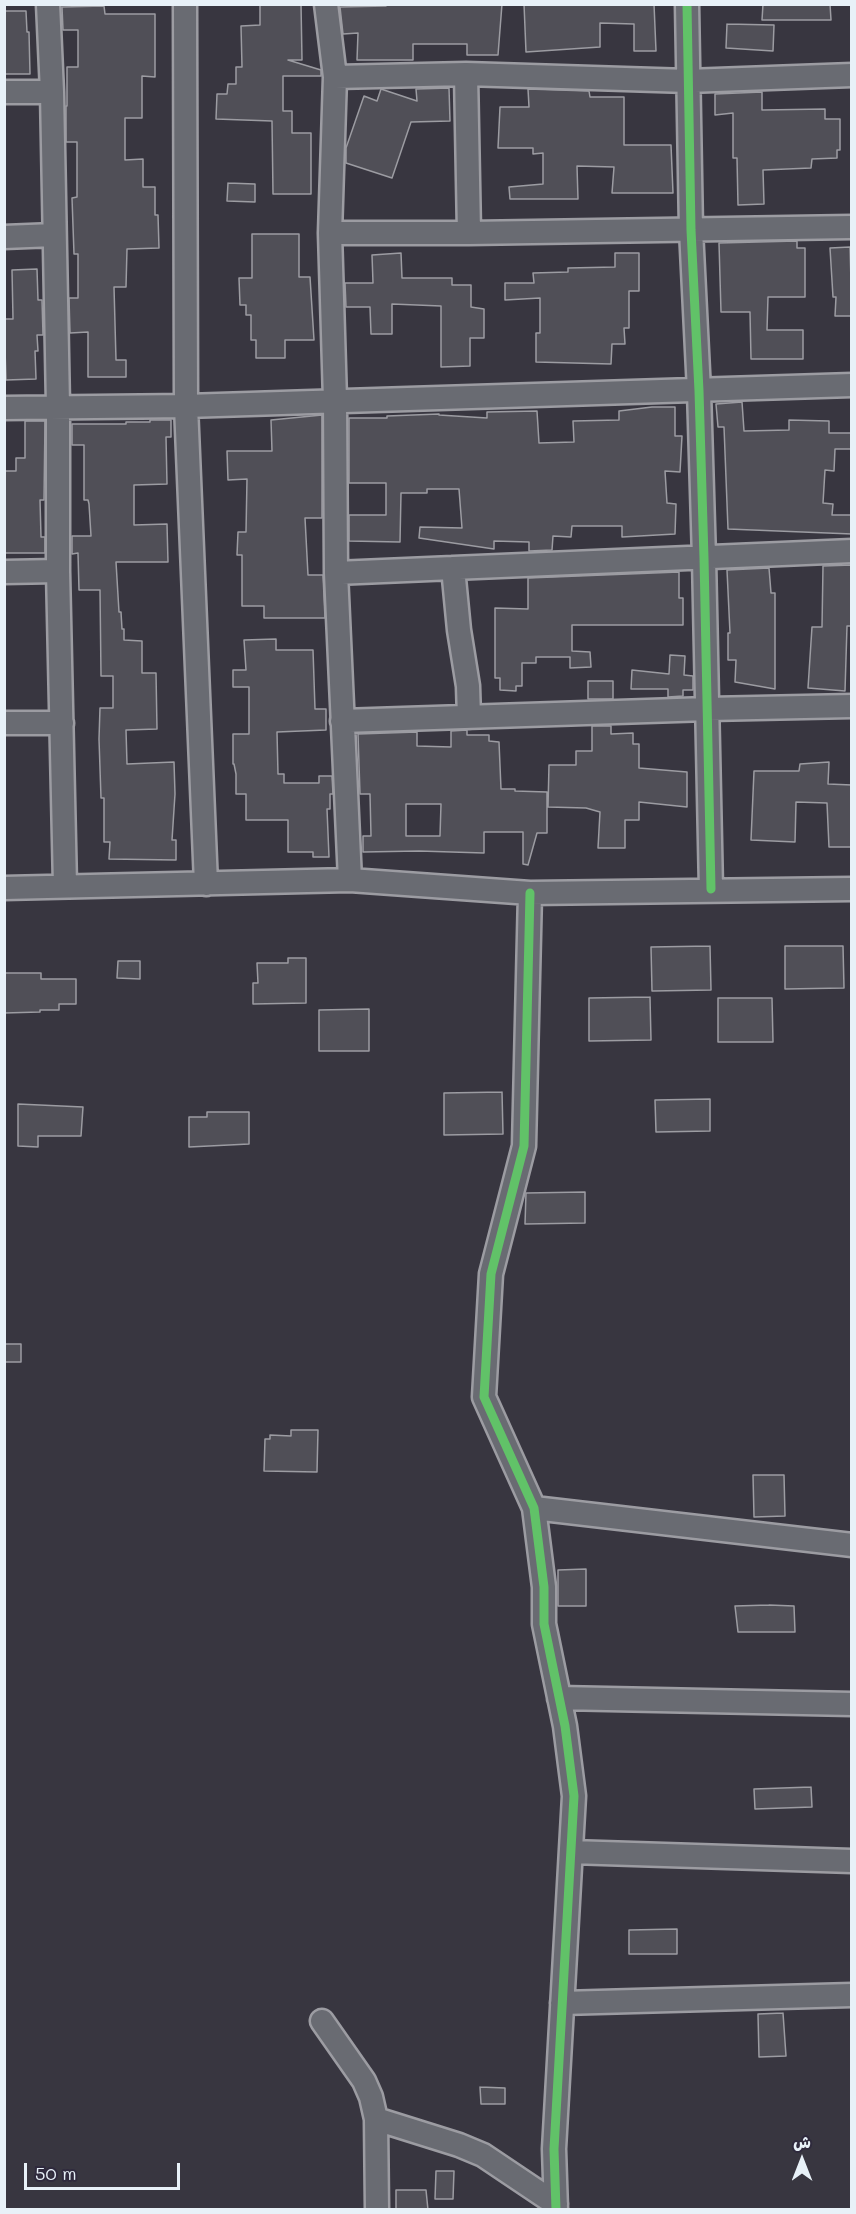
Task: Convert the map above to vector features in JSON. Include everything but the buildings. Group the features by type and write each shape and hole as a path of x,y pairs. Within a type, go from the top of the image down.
{"street":[{"path":"48,4 52,93 58,406 58,571 65,886"},
{"path":"185,4 186,406 206,884"},
{"path":"326,4 335,77 330,233 335,400 336,573 350,880"},
{"path":"687,4 691,230 699,391 711,889"},
{"path":"335,77 466,74 688,81 852,75"},
{"path":"466,74 469,233"},
{"path":"4,92 52,93"},
{"path":"330,233 852,227"},
{"path":"4,237 54,235"},
{"path":"4,408 186,406 852,385"},
{"path":"336,573 852,551"},
{"path":"453,568 459,630 468,686 469,717"},
{"path":"4,572 58,571"},
{"path":"342,721 852,706"},
{"path":"4,723 62,723"},
{"path":"4,888 350,880 530,893 852,889"},
{"path":"530,893 524,1146 491,1274 484,1397 534,1508 544,1587 544,1624 566,1726 574,1796 554,2149 556,2207"},
{"path":"534,1508 852,1545"},
{"path":"559,1698 852,1704"},
{"path":"571,1852 852,1861"},
{"path":"562,2002 852,1995"},
{"path":"322,2021 364,2081 371,2097 376,2119 377,2210"},
{"path":"376,2119 459,2145 483,2156 556,2207"}],"cycle path":[{"path":"687,4 691,230 699,391 711,889"},
{"path":"530,893 524,1146 491,1274 484,1397 534,1508 544,1587 544,1624 565,1726 574,1796 554,2149 556,2210"}]}
